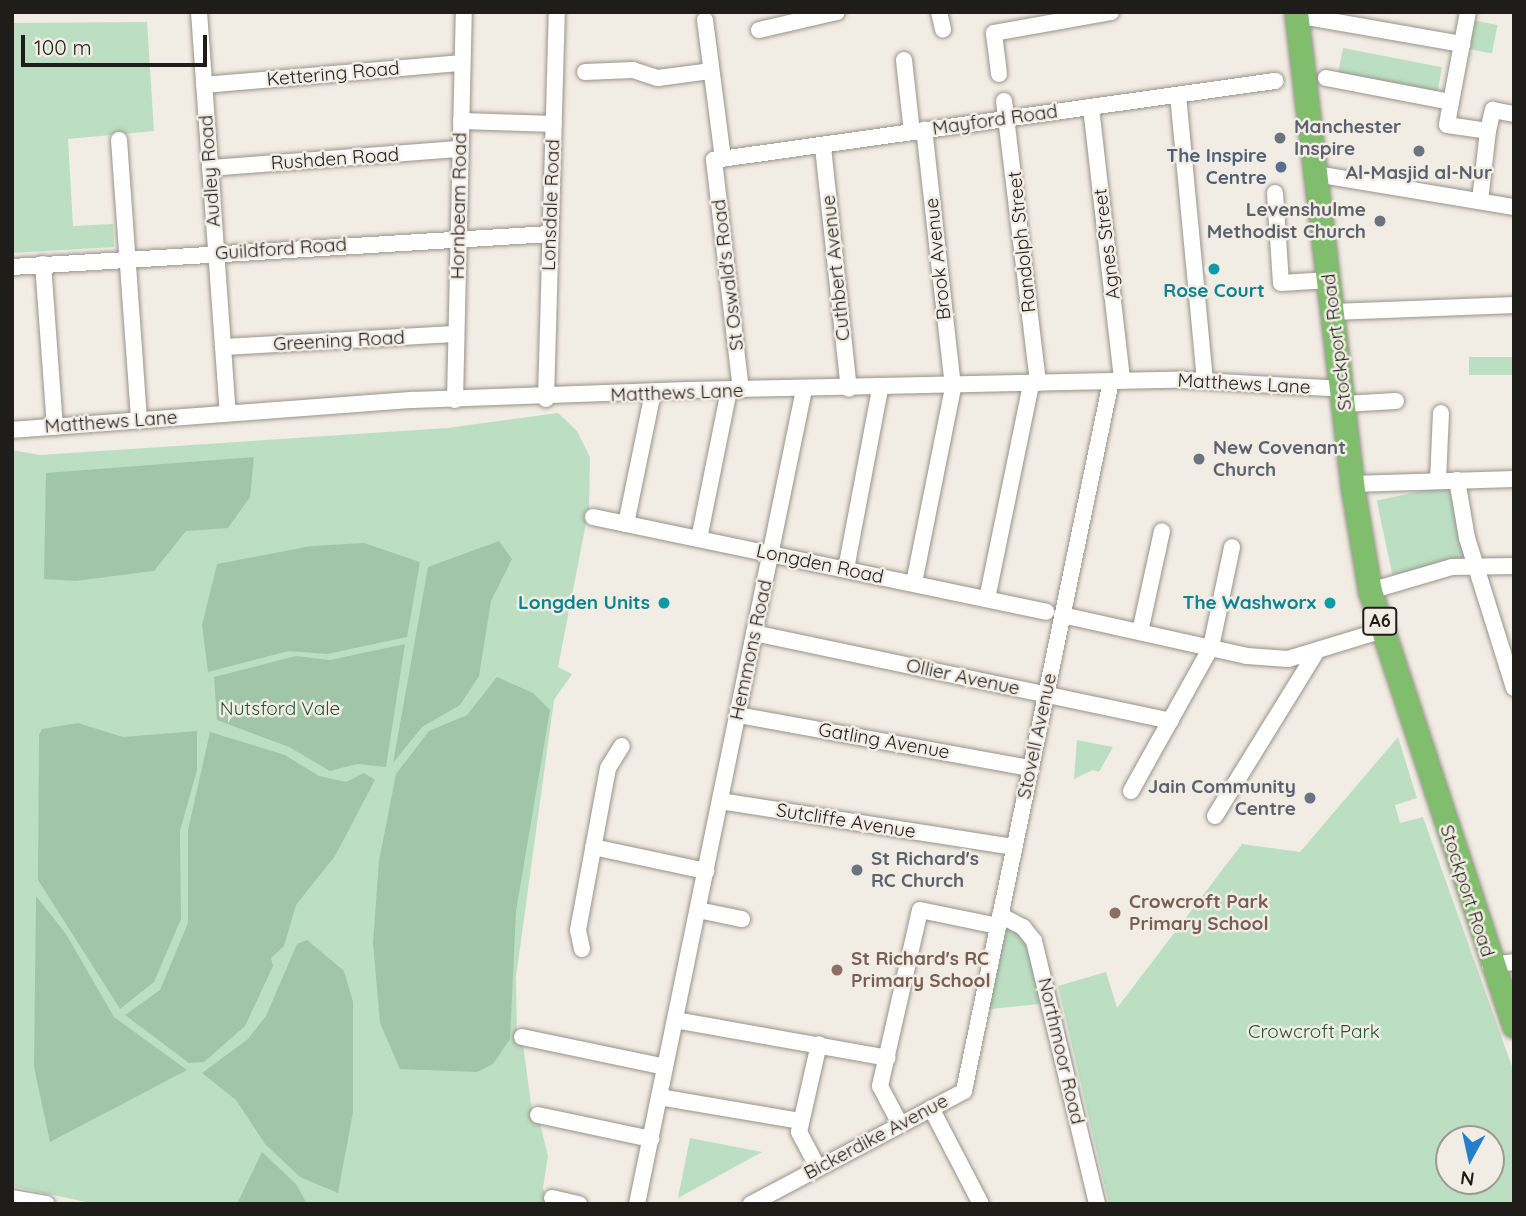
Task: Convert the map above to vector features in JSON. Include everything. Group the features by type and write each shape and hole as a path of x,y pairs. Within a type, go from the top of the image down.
{"highway":[{"name":"Stockport Road","path":"1296,14 1334,312 1352,484 1370,591 1490,965 1514,1026"}],"street":[{"name":"Audley Road","path":"199,12 228,414"},
{"name":"Hornbeam Road","path":"455,400 464,12"},
{"name":"Lonsdale Road","path":"546,398 557,12"},
{"path":"760,30 837,12"},
{"path":"939,12 943,30"},
{"path":"999,74 993,33 1029,20 1111,12"},
{"path":"1468,12 1447,125 1488,131"},
{"path":"1296,14 1462,44"},
{"name":"St Oswald's Road","path":"699,539 735,390 719,160 705,20"},
{"name":"Brook Avenue","path":"904,60 918,131 953,387 914,583"},
{"name":"Kettering Road","path":"204,85 462,63"},
{"path":"585,72 633,70 658,78 711,71"},
{"path":"1326,78 1451,102"},
{"name":"Mayford Road","path":"719,160 1275,81"},
{"path":"1178,95 1205,380"},
{"name":"Randolph Street","path":"987,599 1034,384 1009,118 1004,101"},
{"name":"Agnes Street","path":"1091,107 1117,381"},
{"path":"1480,201 1493,110 1514,114"},
{"path":"461,121 554,124"},
{"path":"119,140 125,258 139,420"},
{"name":"Cuthbert Avenue","path":"823,147 849,389"},
{"name":"Rushden Road","path":"210,168 459,149"},
{"path":"1316,174 1514,207"},
{"path":"1275,193 1281,283 1330,280"},
{"name":"Guildford Road","path":"12,267 550,234"},
{"path":"43,264 55,426"},
{"path":"1334,312 1514,305"},
{"name":"Greening Road","path":"223,347 455,334"},
{"name":"Matthews Lane","path":"12,430 455,400 653,392 880,389 1117,381 1205,380 1396,401"},
{"name":"Stovell Avenue","path":"964,1091 1062,615 1117,381"},
{"path":"846,569 880,389"},
{"name":"Hemmons Road","path":"637,1204 804,390"},
{"path":"626,523 653,392"},
{"path":"1438,481 1441,413"},
{"path":"1352,484 1514,479"},
{"path":"1457,480 1476,566 1509,655 1514,688"},
{"name":"Longden Road","path":"593,517 1046,612"},
{"path":"1140,632 1162,531"},
{"path":"1131,791 1211,647 1232,547"},
{"path":"1370,591 1452,567 1514,566"},
{"path":"1062,615 1260,657 1315,654 1383,630"},
{"name":"Ollier Avenue","path":"754,633 1171,721"},
{"path":"1215,816 1315,654"},
{"name":"Gatling Avenue","path":"738,715 1030,768"},
{"path":"582,949 578,930 608,768 622,746"},
{"name":"Sutcliffe Avenue","path":"720,801 1014,847"},
{"path":"593,847 706,872"},
{"path":"698,910 742,919"},
{"path":"900,1124 880,1086 920,910 999,921"},
{"name":"Northmoor Road","path":"999,921 1023,927 1034,941 1097,1204"},
{"path":"1490,965 1514,962"},
{"path":"675,1020 888,1058"},
{"path":"522,1037 665,1067"},
{"path":"818,1168 799,1132 819,1044"},
{"name":"Bickerdike Avenue","path":"751,1204 964,1091"},
{"path":"659,1097 802,1121"},
{"path":"931,1108 981,1204"},
{"path":"538,1115 650,1139"},
{"path":"12,1198 46,1204"},
{"path":"552,1198 579,1204"}],"green space":[{"path":"1472,20 1498,25 1492,53 1466,48"},
{"path":"147,22 154,131 68,139 73,226 113,224 114,247 12,253 12,23"},
{"path":"1343,48 1442,67 1437,94 1338,75"},
{"path":"1469,357 1514,357 1514,375 1469,375"},
{"name":"Nutsford Vale","path":"558,413 577,431 590,457 589,508 558,667 572,674 554,700 516,977 517,1035 522,1037 532,1111 538,1115 548,1156 543,1188 549,1204 95,1204 12,1186 12,450 40,455 447,428"},
{"path":"254,457 250,497 228,528 186,531 154,571 75,581 44,579 46,473"},
{"path":"1450,485 1466,559 1392,575 1377,501"},
{"path":"499,541 512,559 491,601 479,676 460,705 422,727 393,763 428,567"},
{"path":"364,543 420,562 407,637 327,654 289,651 208,672 202,625 217,564 311,546"},
{"path":"405,644 386,767 357,764 330,771 289,747 217,720 214,677 296,656 330,660"},
{"path":"497,677 533,693 550,710 516,911 510,1039 493,1064 477,1072 400,1069 380,1023 373,943 379,861 396,774 429,731 467,715"},
{"path":"78,723 123,737 197,731 197,770 180,831 181,919 154,982 120,1009 38,880 39,735 42,729"},
{"path":"210,732 285,755 319,776 346,782 364,773 375,780 335,856 296,905 284,946 271,958 273,966 245,1026 204,1062 189,1063 125,1015 160,990 188,923 188,830"},
{"name":"Crowcroft Park","path":"1398,737 1417,798 1395,805 1400,823 1423,817 1514,1072 1514,1204 1109,1204 1058,986 1106,972 1117,1008 1242,844 1300,852"},
{"path":"1077,740 1113,747 1099,772 1093,770 1074,779"},
{"path":"36,896 66,934 114,1017 187,1070 50,1142 34,1067"},
{"path":"1000,915 1023,927 1049,1003 981,1010"},
{"path":"307,940 344,971 353,1002 353,1112 338,1193 300,1177 265,1144 236,1100 202,1073 248,1039 266,1016 297,944"},
{"path":"690,1138 762,1152 678,1198"},
{"path":"262,1152 296,1184 307,1204 237,1204"}],"place":[{"name":"Manchester Inspire","path":"1280,138"},
{"name":"Al-Masjid al-Nur","path":"1419,151"},
{"name":"The Inspire Centre","path":"1281,167"},
{"name":"Levenshulme Methodist Church","path":"1380,221"},
{"name":"Rose Court","path":"1214,269"},
{"name":"New Covenant Church","path":"1199,459"},
{"name":"Longden Units","path":"664,603"},
{"name":"The Washworx","path":"1330,603"},
{"name":"Jain Community Centre","path":"1310,798"},
{"name":"St Richard's RC Church","path":"857,870"},
{"name":"Crowcroft Park Primary School","path":"1115,913"},
{"name":"St Richard's RC Primary School","path":"837,970"}]}
